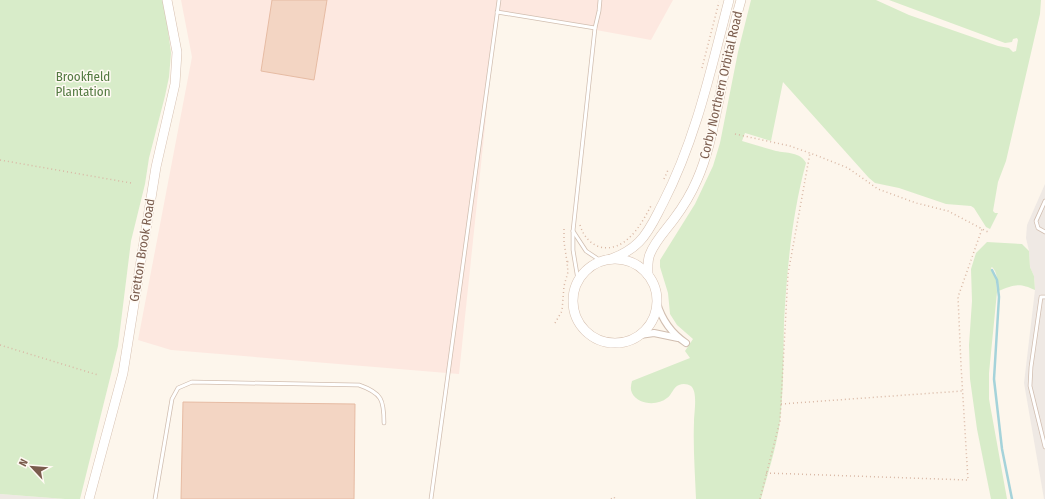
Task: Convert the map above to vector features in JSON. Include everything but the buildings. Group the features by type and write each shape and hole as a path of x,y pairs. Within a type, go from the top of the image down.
{"street":[{"name":"Gretton Brook Road","path":"89,499 123,373 156,167 175,84 177,52 167,0"},
{"name":"Corby Northern Orbital Road","path":"611,259 622,255 640,242 648,231 672,186 698,120 729,0"},
{"name":"Corby Northern Orbital Road","path":"648,275 650,254 655,244 686,201 697,180 705,158 714,122 730,39 741,0"},
{"path":"657,303 655,315 649,326 640,335 629,341 617,343 604,342 592,336 582,327 575,316 573,304 574,292 578,280 592,265 611,259 625,260 638,265 654,283 657,303 663,320 679,338 686,343"},
{"path":"640,335 654,333 679,338"}],"lane":[{"path":"431,499 499,0"},
{"path":"578,280 573,250 573,232 595,28 600,0"},
{"path":"497,12 595,28"},
{"path":"1045,201 1036,221 1038,228 1045,232"},
{"path":"573,232 586,251 601,261"},
{"path":"1045,297 1040,297 1030,386 1045,447"},
{"path":"155,499 172,399 178,388 192,382 359,385 372,390 381,399 384,411 384,423"}],"path":[{"path":"701,71 720,0"},
{"path":"735,134 790,146 810,153 848,168 878,188 916,202 948,210 988,232"},
{"path":"760,499 780,421 788,274 810,153"},
{"path":"0,160 131,183"},
{"path":"663,182 669,168"},
{"path":"580,225 582,233 593,245 605,248 617,245 630,237 640,226 653,202"},
{"path":"555,322 562,311 564,286 568,272 564,242 564,229"},
{"path":"766,473 968,480 958,296 982,229"},
{"path":"567,262 574,259"},
{"path":"0,345 98,376"},
{"path":"781,404 962,391"},
{"path":"611,499 614,497 615,499"}],"shaded area":[{"path":"181,0 673,0 651,40 497,12 459,374 171,350 138,340 192,57"},
{"path":"1045,184 1044,499 1024,383 1035,290 1034,276 1030,267 1026,238 1027,225"},
{"path":"0,494 65,499 0,499"}],"green space":[{"name":"Brookfield Plantation","path":"0,0 164,0 171,53 169,77 131,241 118,346 80,499 0,494"},
{"path":"751,0 876,0 909,15 998,46 1009,48 1013,52 1016,51 1017,38 1013,39 1012,42 1005,43 889,0 1041,0 1040,14 1006,161 998,182 993,211 998,213 990,229 986,227 974,208 971,206 946,204 899,188 875,183 783,82 771,141 745,133 742,141 776,151 797,155 804,159 806,163 797,202 787,282 781,415 773,455 761,499 696,499 694,441 695,398 693,389 691,386 681,384 675,387 669,397 663,401 648,403 635,397 631,392 631,386 632,381 690,358 685,351 693,339 677,325 670,314 668,293 660,267 660,260 695,204 713,166 720,143 738,52"},
{"path":"987,242 1022,244 1029,251 1030,267 1034,276 1035,290 1025,286 1016,285 998,291 996,275 994,269 992,267 991,268 996,280 997,292 989,373 989,399 1007,499 991,499 977,429 970,379 969,345 972,301 971,269 976,253"}],"waterway":[{"path":"992,270 997,280 999,297 994,379 1002,449 1012,499"}]}
